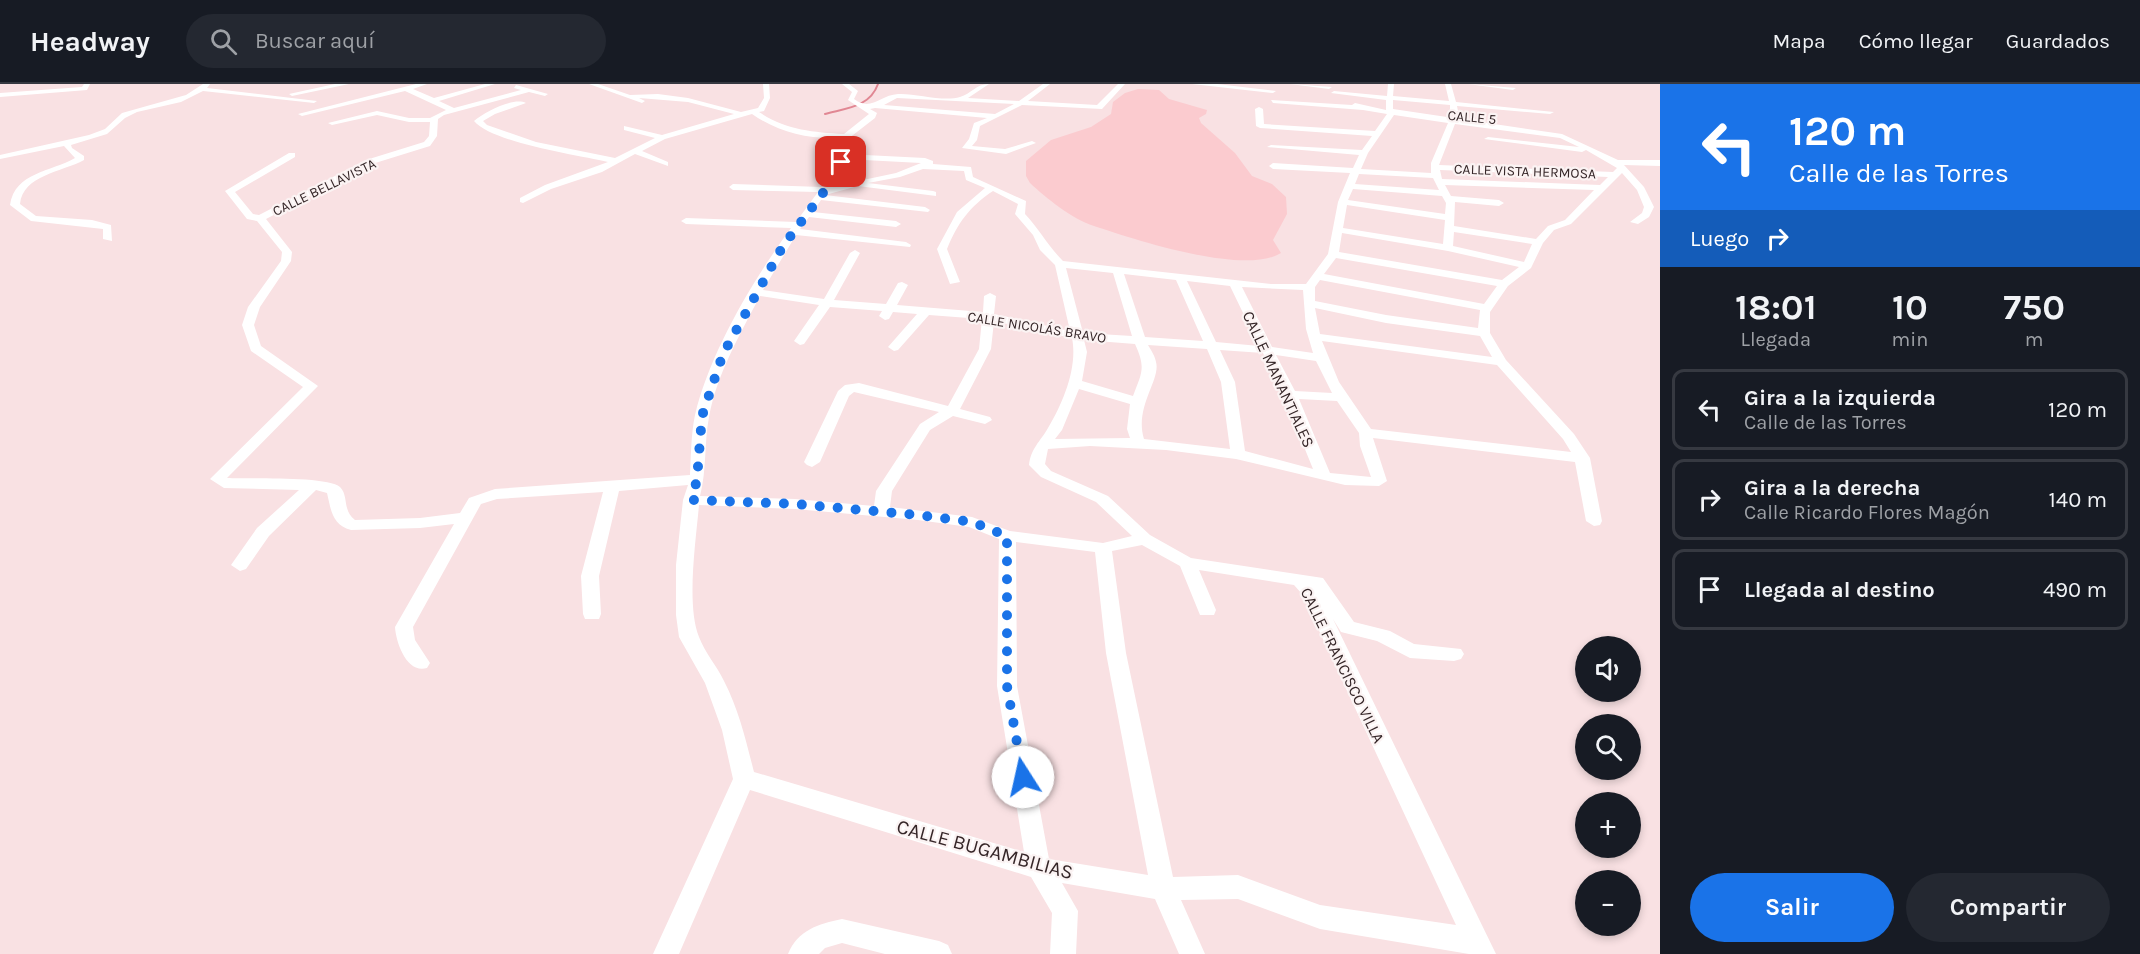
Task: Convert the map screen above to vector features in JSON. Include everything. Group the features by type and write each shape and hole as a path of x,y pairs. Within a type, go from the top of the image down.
{"street":[{"path":"37,88 87,84"},
{"path":"0,95 85,89 87,84"},
{"path":"282,96 346,84"},
{"path":"387,84 419,92 430,101 450,109"},
{"path":"302,114 424,84"},
{"path":"430,101 492,84"},
{"path":"510,84 526,91 545,94"},
{"path":"592,84 642,101"},
{"path":"602,87 613,84"},
{"path":"523,200 616,161 662,137 754,112 763,107 767,98 766,84"},
{"path":"666,954 744,779 733,730 715,683 689,637 685,615 685,565 692,500 697,479 702,416 723,354 756,292 783,246 837,172 841,156 838,148 843,136 872,116 873,113 863,105 850,99 856,92 845,84"},
{"path":"960,100 986,84"},
{"path":"1032,143 1006,153 966,148 973,140 977,125 1017,104 1047,84"},
{"path":"863,105 896,96 1099,107 1122,84"},
{"path":"1195,84 1273,91"},
{"path":"1293,84 1389,98 1550,112"},
{"path":"1471,84 1513,88"},
{"path":"1045,445 1074,441 1238,454 1323,475 1371,482 1379,481 1379,475 1365,445 1366,433 1341,397 1319,358 1309,303 1313,282 1333,254 1348,186 1364,153 1390,113 1388,86 1402,88"},
{"path":"0,157 67,143 114,127 124,115 171,102 205,87 314,101"},
{"path":"255,94 275,87"},
{"path":"1448,88 1454,104 1453,118 1435,162 1437,175 1451,203 1448,248"},
{"path":"1437,91 1448,88 1459,93"},
{"path":"332,123 371,113 409,120 434,120 436,115 450,109 526,91"},
{"path":"632,96 652,96 713,105 742,115"},
{"path":"502,97 522,103 492,112 478,122 484,127 534,144 616,161"},
{"path":"1273,101 1358,106 1426,121 1453,118 1562,136 1620,165 1641,189 1648,204 1646,215 1635,222"},
{"path":"863,105 996,116"},
{"path":"1259,109 1260,126 1286,123 1378,134"},
{"path":"754,112 766,121 791,132 814,136 843,136"},
{"name":"CALLE 5","path":"1390,113 1533,123"},
{"name":"CALLE BELLAVISTA","path":"314,484 224,483 218,479 311,386 255,348 248,325 254,308 286,261 287,252 261,218 369,162 428,144 433,136 434,120"},
{"path":"627,128 662,137"},
{"path":"1511,129 1511,148"},
{"path":"1271,136 1328,139 1339,151"},
{"path":"1488,139 1511,148 1563,156"},
{"path":"67,143 68,148 81,158 19,188 14,197 15,205 34,219 92,223 108,227 108,239"},
{"path":"1271,147 1364,153"},
{"path":"1511,148 1596,152"},
{"path":"635,151 665,164"},
{"path":"261,218 250,217 230,191 292,155"},
{"path":"822,194 922,166 932,161 841,156"},
{"path":"1574,164 1660,163"},
{"path":"1594,521 1582,458 1569,437 1501,362 1484,333 1484,312 1504,284 1527,266 1538,242 1551,228 1568,222 1620,165"},
{"name":"CALLE FRANCISCO VILLA","path":"922,166 968,169 969,178 1023,203 1020,214 1024,221 1038,234 1044,248 1060,264 1081,352 1075,383 1055,430 1038,452 1037,465 1046,474 1102,499 1133,526 1144,539 1187,563 1299,579 1310,591 1479,948"},
{"path":"1273,166 1437,175 1601,188"},
{"name":"CALLE VISTA HERMOSA","path":"1437,175 1613,175"},
{"path":"858,184 933,195"},
{"path":"1348,186 1498,203"},
{"path":"733,187 822,194 925,210"},
{"path":"954,282 942,249 959,215 971,201 990,189"},
{"path":"1343,202 1538,242"},
{"path":"1648,204 1660,206"},
{"path":"1341,214 1352,215"},
{"path":"1376,218 1387,220"},
{"path":"686,221 896,224"},
{"path":"800,224 906,245"},
{"path":"1339,230 1448,248 1527,266"},
{"path":"800,341 827,303 855,253"},
{"path":"1333,254 1504,284"},
{"path":"1060,264 1234,283 1313,282 1488,308"},
{"path":"1118,271 1140,341 1150,362 1150,370 1137,402 1134,429 1139,445"},
{"path":"1180,277 1228,382 1238,454"},
{"name":"CALLE MANANTIALES","path":"1234,283 1290,395 1323,475"},
{"path":"887,312 902,285"},
{"name":"CALLE NICOLÁS BRAVO","path":"756,292 887,312 988,316 1077,336 1210,345 1319,358"},
{"path":"881,511 884,490 925,427 953,410 985,349 990,296"},
{"path":"1309,303 1422,325 1484,333"},
{"path":"894,347 925,312"},
{"path":"1316,337 1501,362"},
{"path":"1075,383 1137,402"},
{"path":"812,462 843,394 850,388 859,387 986,420"},
{"path":"1290,395 1341,397"},
{"path":"1055,430 1074,441"},
{"path":"1366,433 1582,458"},
{"path":"420,663 405,641 404,627 475,501 495,494 697,479"},
{"path":"240,565 263,532 314,484 328,486 335,490 340,516 351,525 420,523 465,517"},
{"path":"592,614 590,576 612,487"},
{"path":"692,500 881,511 972,522 1007,536 1103,548 1144,539"},
{"path":"1007,536 1007,686 1039,868 1065,911 1063,954"},
{"path":"1103,548 1116,653 1163,889 1192,954"},
{"path":"1187,563 1207,610"},
{"path":"1299,579 1317,582 1348,627 1383,636 1410,651 1454,654"},
{"name":"CALLE BUGAMBILIAS","path":"744,779 1039,868 1163,889 1238,887 1320,917 1479,948"},
{"path":"801,954 818,937 842,931 939,954"}],"shaded area":[{"path":"1138,89 1159,90 1169,99 1207,110 1206,114 1199,118 1201,123 1235,153 1252,176 1272,184 1286,197 1287,214 1273,240 1281,253 1264,259 1242,260 1216,258 1161,246 1086,223 1060,208 1030,183 1026,176 1026,161 1051,140 1091,127 1111,114 1113,102 1125,93"}],"waterway":[{"path":"825,114 864,102 878,84"}],"route":[{"path":"841,162 826,189 806,214 796,232 783,246 723,354 702,416 697,479 692,500 795,504 918,515 972,522 1007,536 1007,686 1023,777"}]}
